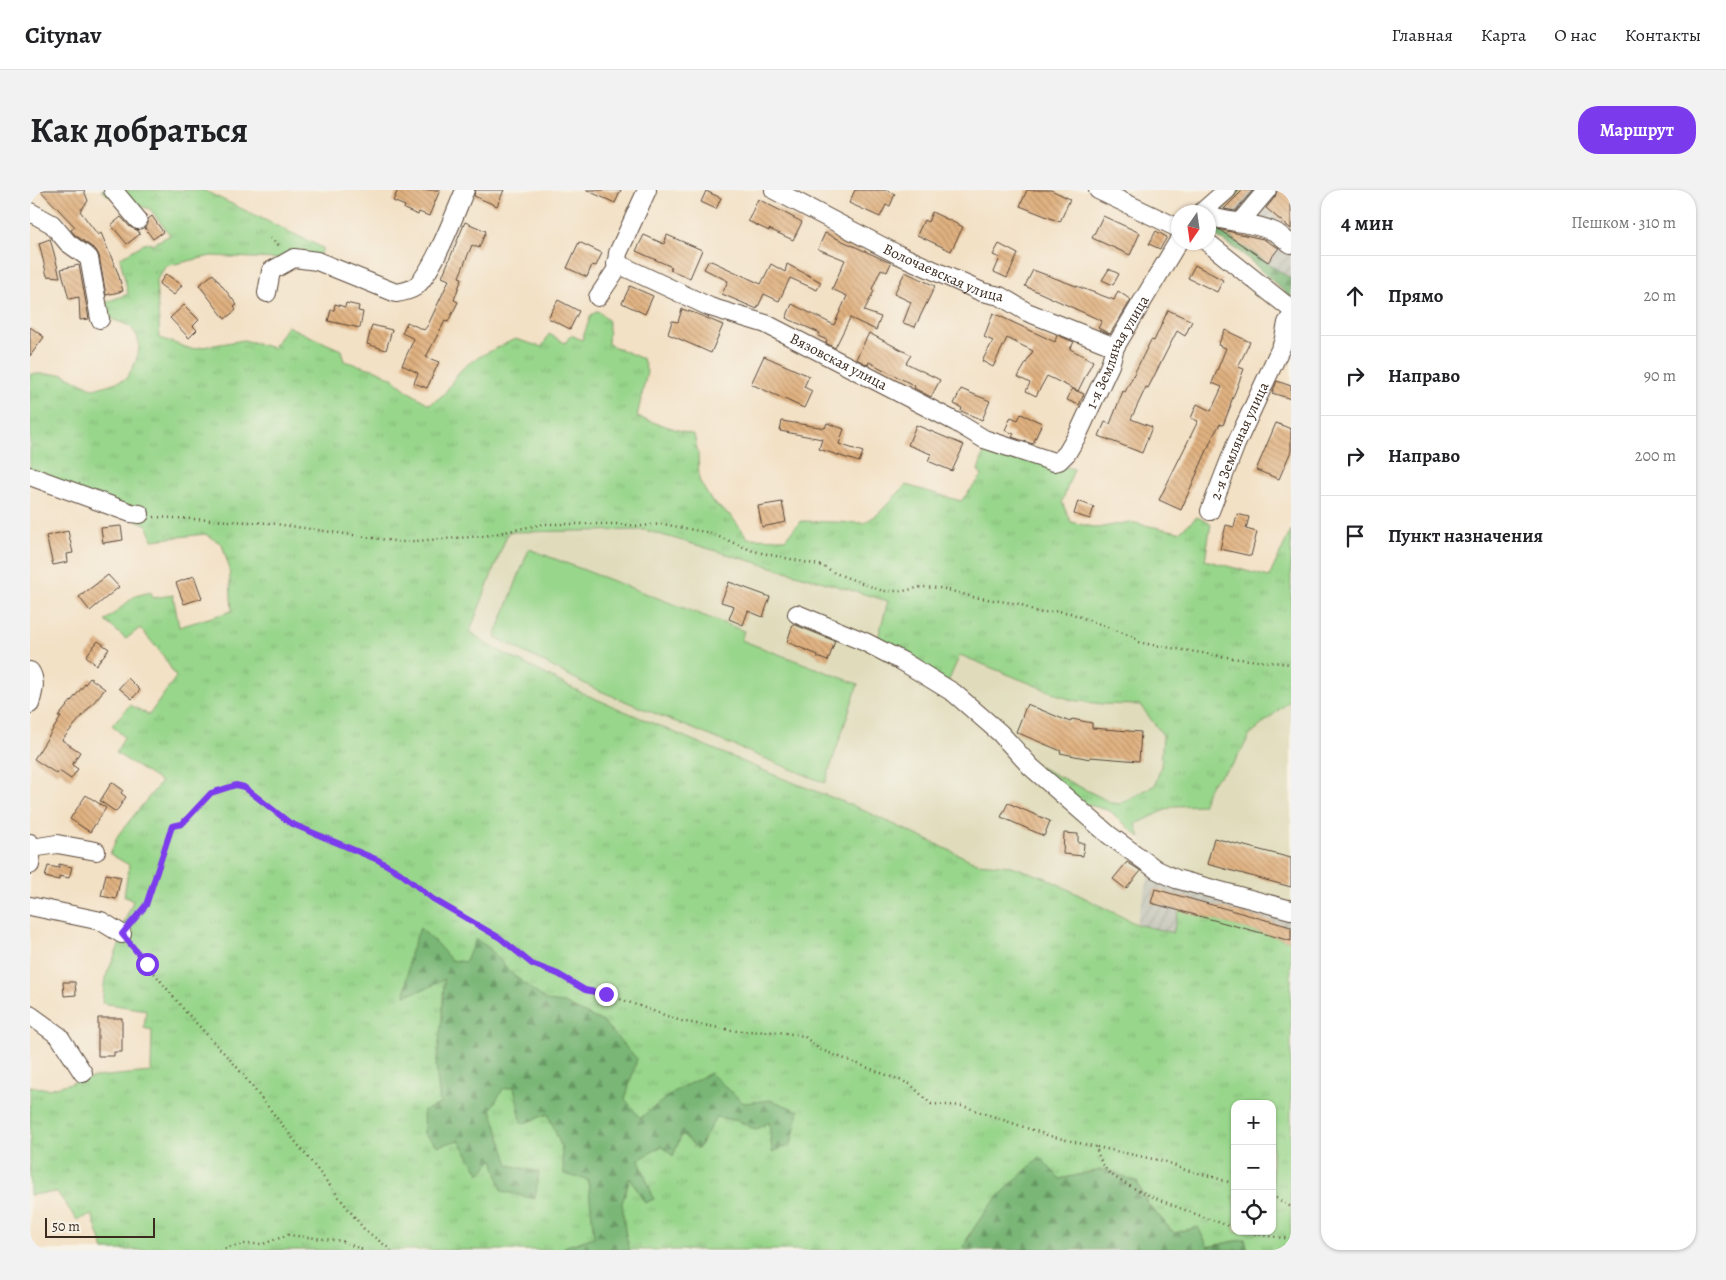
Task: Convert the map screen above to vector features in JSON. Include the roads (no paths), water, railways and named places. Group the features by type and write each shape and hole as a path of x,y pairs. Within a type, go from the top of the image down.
{"street":[{"path":"113,190 138,220"},
{"path":"267,293 271,271 294,258 317,261 396,293 405,292 415,287 427,275 465,190"},
{"path":"598,297 616,270 618,252 647,190"},
{"name":"Волочаевская улица","path":"774,190 897,254 982,292 1000,296 1027,312 1116,347"},
{"path":"1098,190 1171,225"},
{"path":"1210,205 1226,190"},
{"path":"1240,222 1267,190"},
{"path":"30,212 52,224 68,243 89,258 100,318"},
{"path":"1216,218 1240,222 1275,232 1291,244"},
{"path":"1216,249 1291,309"},
{"name":"1-я Земляная улица","path":"1060,461 1078,434 1110,365 1116,347 1173,250"},
{"name":"Вязовская улица","path":"616,263 710,307 766,324 956,422 984,439 1054,462 1060,461"},
{"name":"2-я Земляная улица","path":"1210,511 1236,444 1283,343 1287,323 1291,317"},
{"path":"30,476 131,513 140,514"},
{"path":"797,614 865,642 954,693 1000,733 1031,767 1059,792 1109,835 1157,870 1176,879 1291,910"},
{"path":"30,671 34,676 34,689 30,704"},
{"path":"30,865 31,845 58,844 96,851"},
{"path":"30,906 101,921 122,934"},
{"path":"30,1015 59,1036 83,1073"}]}
